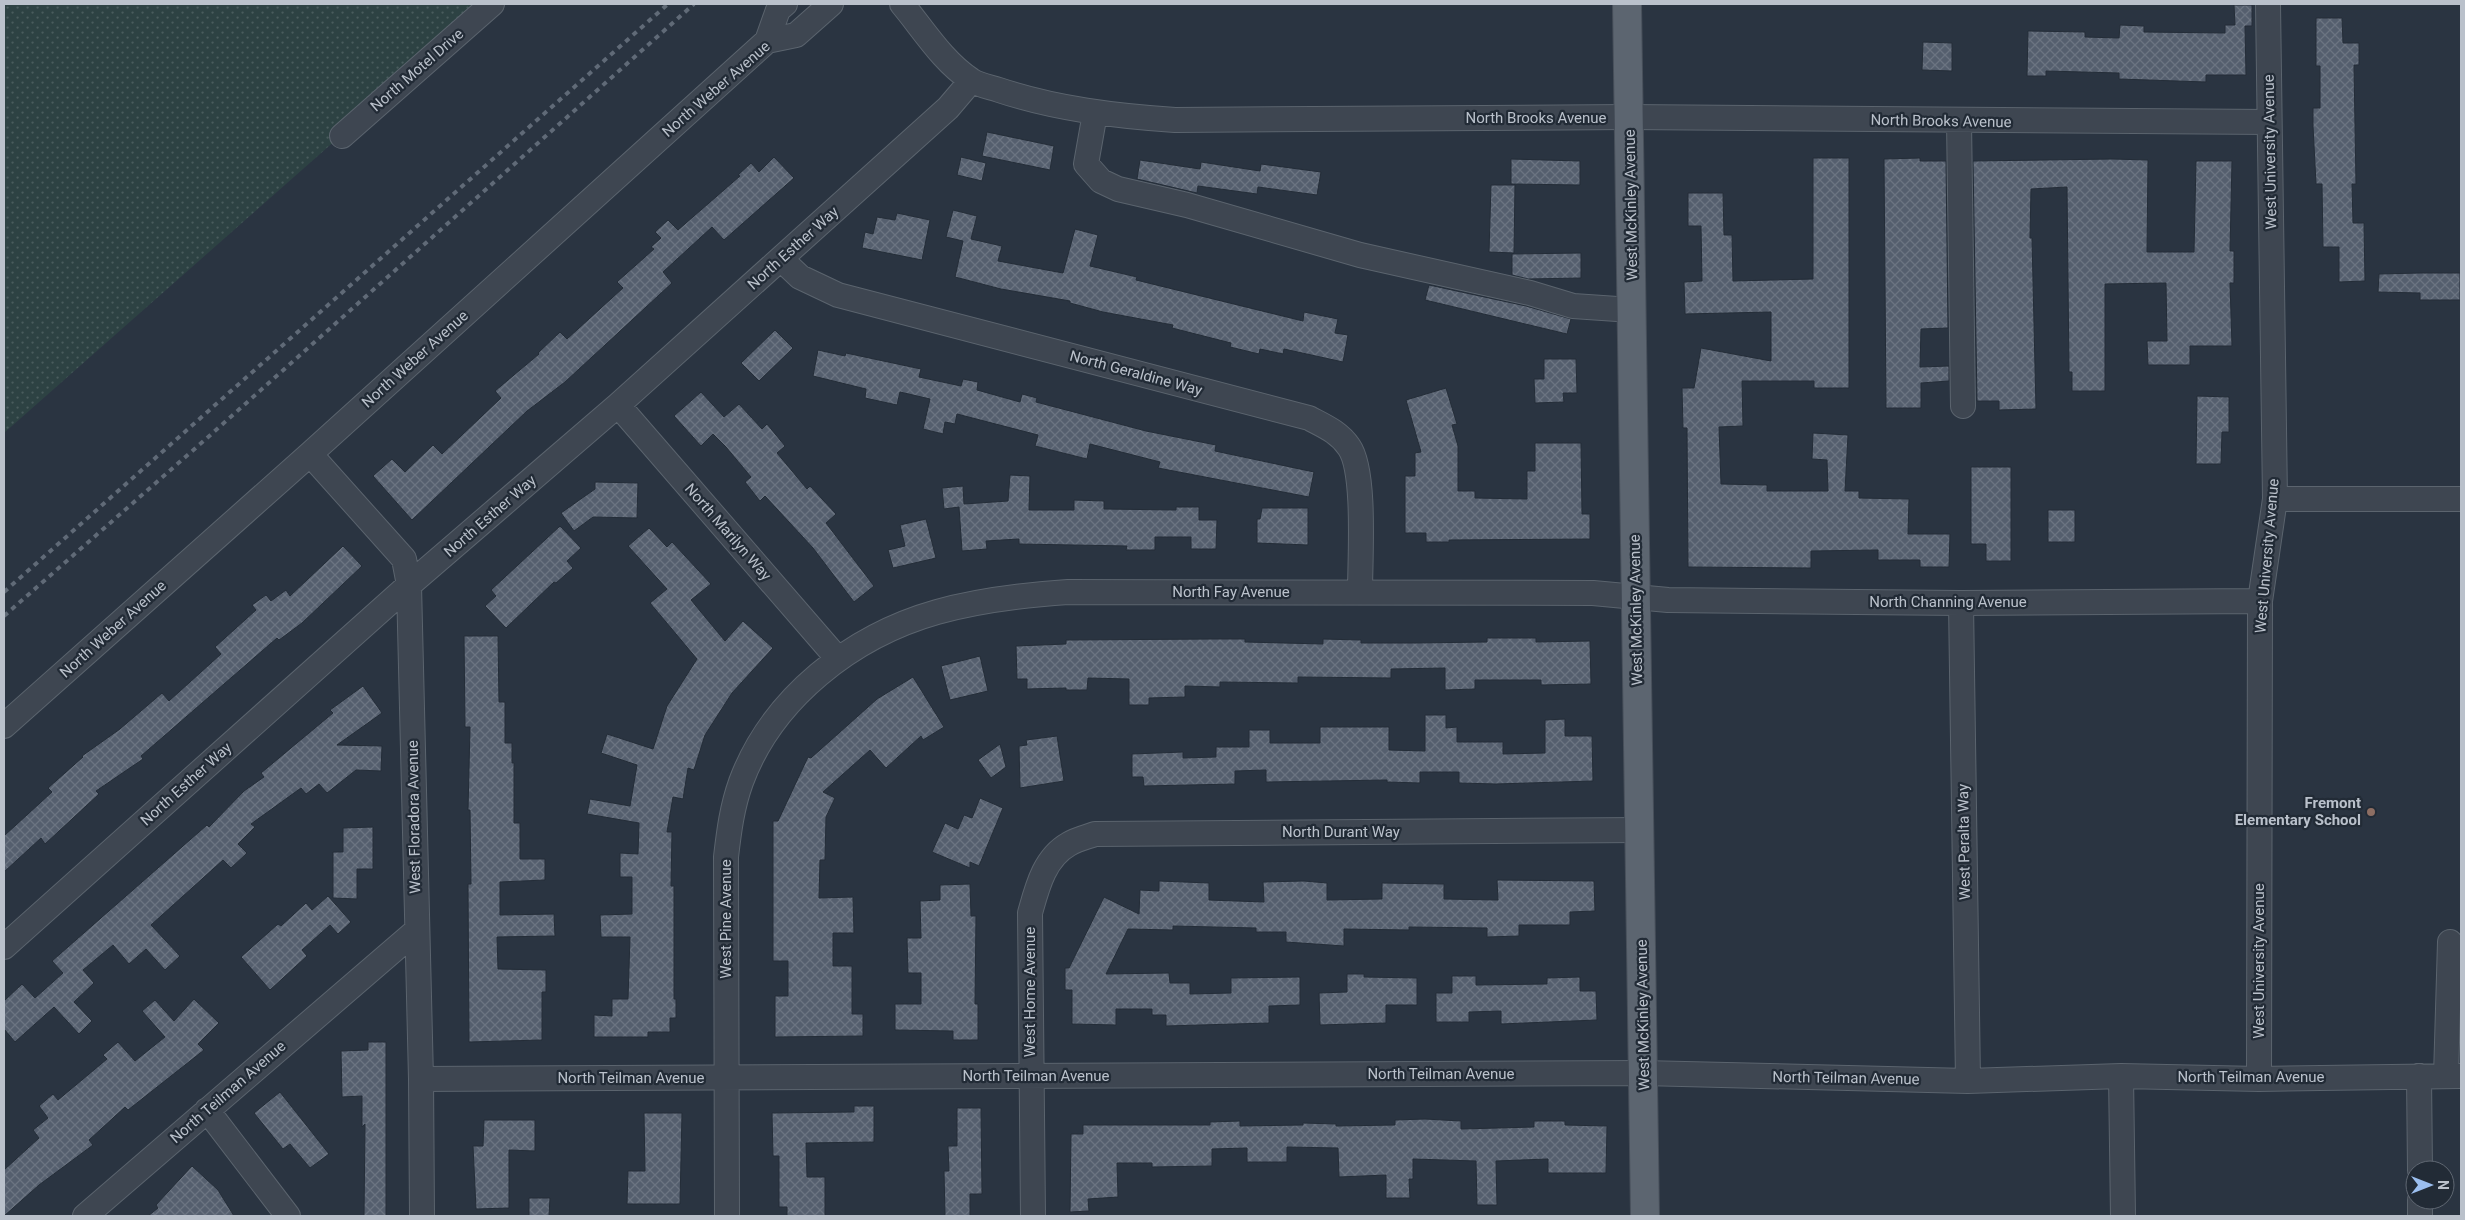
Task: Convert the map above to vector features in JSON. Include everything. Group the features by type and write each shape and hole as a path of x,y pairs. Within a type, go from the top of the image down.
{"main road":[{"name":"West McKinley Avenue","path":"1628,4 1645,1216"}],"street":[{"name":"North Motel Drive","path":"342,136 492,4"},
{"path":"767,41 778,10 785,4"},
{"name":"North Weber Avenue","path":"4,726 310,454 767,41 796,35 832,4"},
{"name":"North Brooks Avenue","path":"902,4 950,62 971,80 1016,95 1096,113 1175,120 1629,117 2269,122"},
{"name":"West University Avenue","path":"2259,1079 2260,601 2275,499 2268,4"},
{"name":"North Esther Way","path":"4,947 410,585 618,406 948,108 971,80"},
{"path":"1096,113 1086,164 1100,181 1118,189 1187,205 1360,255 1530,293 1573,306 1632,310"},
{"path":"1959,121 1963,406"},
{"name":"North Geraldine Way","path":"781,259 800,277 838,295 1309,418 1332,430 1350,448 1359,474 1360,592"},
{"name":"North Marilyn Way","path":"618,406 838,659"},
{"name":"West Floradora Avenue","path":"310,454 404,559 410,585 416,930 421,1079 422,1216"},
{"path":"2275,499 2461,499"},
{"name":"North Fay Avenue","path":"838,659 890,631 936,612 984,601 1027,595 1068,592 1360,592 1593,593 1636,597"},
{"name":"North Channing Avenue","path":"1636,597 1668,600 1961,603 2260,601"},
{"name":"West Peralta Way","path":"1961,603 1968,1080"},
{"name":"West Pine Avenue","path":"727,1216 725,1077 726,856 731,818 741,782 758,745 785,708 809,682 838,659"},
{"name":"North Durant Way","path":"1050,862 1068,844 1095,834 1640,830"},
{"name":"West Home Avenue","path":"1033,1216 1030,1076 1030,914 1038,884 1050,862"},
{"name":"North Teilman Avenue","path":"85,1216 416,930"},
{"path":"2450,942 2455,1013 2453,1076"},
{"name":"North Teilman Avenue","path":"421,1079 1643,1073 1968,1080 2121,1076 2259,1079 2453,1076"},
{"path":"2121,1076 2123,1216"},
{"path":"2419,1076 2420,1160"},
{"path":"206,1110 288,1216"}],"green space":[{"path":"4,4 490,4 4,433"}],"building":[{"path":"2234,5 2252,5 2252,26 2245,26 2246,75 2206,75 2206,82 2119,79 2119,73 2046,71 2046,76 2027,76 2028,31 2085,32 2085,37 2119,38 2120,25 2144,26 2144,32 2225,33 2225,25 2235,25"},
{"path":"2316,18 2342,18 2343,43 2359,43 2359,65 2354,65 2356,184 2352,184 2353,223 2364,223 2365,281 2339,282 2339,247 2323,247 2322,184 2316,184 2313,126 2313,108 2320,108 2320,66 2316,66"},
{"path":"1923,42 1952,43 1952,71 1922,70"},
{"path":"987,132 1054,146 1050,170 982,156"},
{"path":"774,157 794,178 724,240 712,227 663,272 672,283 565,382 527,411 412,520 373,476 392,459 405,472 433,445 442,454 501,398 495,391 539,354 560,332 567,339 623,288 617,282 654,249 651,247 661,238 655,232 668,220 678,230 740,176 738,175 751,163 759,172"},
{"path":"961,157 986,163 982,181 957,175"},
{"path":"1813,158 1849,158 1849,388 1814,388 1814,381 1742,381 1743,426 1719,427 1721,484 1767,485 1767,491 1828,491 1827,460 1812,459 1813,433 1848,435 1845,491 1859,491 1859,498 1909,499 1908,534 1950,534 1949,567 1920,567 1920,560 1878,560 1878,550 1811,551 1811,568 1688,567 1687,428 1683,428 1682,388 1694,388 1701,348 1771,361 1771,312 1685,314 1684,282 1702,281 1701,226 1688,226 1688,193 1723,193 1724,235 1732,235 1733,281 1813,279"},
{"path":"1920,158 1920,161 1946,161 1948,328 1921,329 1920,367 1949,366 1949,381 1921,383 1921,408 1886,408 1884,159"},
{"path":"1511,159 1580,161 1580,185 1511,184"},
{"path":"1140,160 1200,169 1201,162 1260,171 1261,164 1321,172 1317,195 1258,187 1257,194 1198,186 1197,193 1137,179"},
{"path":"2148,160 2147,252 2194,252 2196,161 2232,161 2230,251 2234,251 2234,283 2230,283 2232,346 2190,346 2190,365 2148,365 2147,341 2167,341 2166,283 2105,284 2105,391 2072,391 2072,372 2069,372 2067,187 2031,189 2030,238 2032,238 2036,409 1999,410 1999,401 1977,401 1973,161"},
{"path":"1491,185 1515,185 1514,253 1489,252"},
{"path":"953,210 977,216 971,239 1002,246 998,261 1063,273 1075,229 1098,235 1090,266 1137,277 1136,280 1303,321 1304,312 1338,319 1335,333 1348,335 1343,362 1284,349 1283,354 1260,349 1259,354 1230,347 1231,343 1172,328 1173,325 1103,312 1070,303 1070,301 1001,289 955,277 963,241 946,237"},
{"path":"897,213 930,220 922,260 862,248 865,232 873,234 877,217 895,220"},
{"path":"1581,253 1581,278 1528,279 1512,275 1512,254"},
{"path":"2460,273 2460,300 2420,300 2420,293 2378,292 2379,274"},
{"path":"1429,285 1526,306 1571,319 1567,334 1425,300"},
{"path":"775,330 793,348 759,381 741,363"},
{"path":"818,350 845,356 846,353 921,369 919,377 961,386 963,379 978,382 977,390 1020,402 1022,394 1037,398 1036,402 1146,431 1216,445 1215,451 1314,472 1309,497 1158,468 1160,462 1090,444 1087,459 1035,446 1038,435 957,414 955,424 945,422 943,434 923,429 930,399 900,392 897,405 865,398 866,389 813,376"},
{"path":"1544,359 1576,359 1577,393 1563,393 1564,402 1535,403 1534,379 1544,379"},
{"path":"1446,388 1457,424 1452,425 1458,446 1458,491 1475,491 1475,498 1527,499 1527,471 1535,471 1535,443 1581,443 1582,514 1590,514 1590,539 1449,540 1449,542 1426,542 1426,533 1405,533 1405,476 1415,476 1415,453 1421,452 1406,400"},
{"path":"701,392 724,417 739,404 762,429 767,424 785,446 777,453 807,489 810,486 836,514 826,523 874,586 854,602 813,548 765,496 760,501 745,482 751,477 726,447 713,434 701,446 674,416"},
{"path":"2197,396 2229,397 2229,432 2222,432 2221,464 2196,464"},
{"path":"1971,467 2011,467 2011,561 1986,561 1986,544 1971,544"},
{"path":"1010,475 1030,476 1029,510 1074,510 1074,500 1104,501 1104,509 1176,510 1176,507 1199,507 1199,520 1217,520 1216,549 1191,549 1191,537 1155,537 1155,550 1126,550 1127,546 1019,544 1019,539 986,541 987,549 962,551 959,507 944,509 942,488 963,486 964,504 1008,501"},
{"path":"595,482 638,483 637,518 593,517 574,531 561,513 595,489"},
{"path":"1262,508 1308,508 1308,545 1257,543 1257,519 1260,519"},
{"path":"2048,510 2075,510 2075,542 2048,542"},
{"path":"926,519 936,558 893,568 888,550 905,546 900,525"},
{"path":"560,526 581,548 567,561 573,568 556,583 554,582 506,628 485,606 496,596 491,590"},
{"path":"649,528 667,547 672,542 711,584 691,600 725,641 743,621 773,648 732,693 705,735 694,770 688,768 683,799 673,797 667,832 672,832 671,886 674,886 674,999 676,999 676,1018 670,1018 670,1032 648,1032 648,1037 594,1037 594,1015 612,1016 612,999 628,999 630,937 601,937 600,915 632,914 632,877 620,877 620,853 638,854 639,823 587,814 590,799 630,806 637,765 601,753 607,734 653,749 667,706 697,659 650,603 667,589 628,546"},
{"path":"343,546 362,566 302,623 279,640 277,638 141,756 143,759 96,791 99,794 45,844 41,838 4,872 4,836 52,792 48,788 82,756 120,729 162,693 169,701 221,654 215,647 256,610 252,605 266,595 271,601 286,590 290,596"},
{"path":"464,636 498,636 499,702 505,702 505,743 512,743 514,823 520,823 520,859 545,859 545,880 500,882 500,915 554,914 555,936 497,937 498,969 546,970 546,992 542,992 542,1040 469,1042 468,884 471,884 470,810 468,810 470,727 465,727"},
{"path":"1487,638 1536,638 1536,642 1590,641 1591,684 1541,685 1541,680 1475,680 1475,689 1445,690 1445,668 1391,669 1391,678 1298,677 1298,683 1220,682 1220,687 1185,686 1185,697 1149,698 1149,705 1129,705 1129,679 1088,678 1087,690 1066,690 1066,688 1027,689 1027,679 1017,679 1016,646 1066,644 1066,640 1245,639 1245,642 1323,644 1323,639 1361,640 1361,643 1415,643 1487,642"},
{"path":"980,656 988,691 950,700 941,666"},
{"path":"913,677 944,727 923,740 921,736 886,768 870,750 823,792 835,798 826,817 825,860 820,860 819,898 853,897 854,933 833,933 833,966 852,966 852,1014 863,1014 863,1036 775,1037 775,996 788,996 788,961 773,961 773,821 778,821 808,757 811,758 877,699"},
{"path":"363,686 382,713 337,745 382,746 381,771 356,770 327,793 319,784 306,794 301,788 251,824 255,827 238,844 247,853 231,868 223,860 151,925 180,956 165,970 146,949 129,964 113,945 83,970 94,983 74,1002 92,1021 79,1034 54,1007 15,1042 4,1029 4,1001 22,984 35,998 63,973 52,961 207,825 209,827 244,791 264,777 261,773 333,713 330,710"},
{"path":"1425,715 1446,715 1446,728 1457,727 1457,742 1503,742 1503,754 1545,753 1545,720 1565,719 1565,736 1592,736 1593,781 1496,784 1459,783 1459,772 1420,772 1420,783 1387,782 1387,780 1266,782 1266,770 1235,771 1235,784 1144,786 1143,777 1132,777 1132,754 1183,752 1183,758 1216,757 1216,747 1249,747 1249,730 1270,730 1270,743 1320,743 1320,727 1389,727 1389,750 1425,751"},
{"path":"1057,736 1064,781 1020,788 1019,746 1027,745 1026,740"},
{"path":"1000,744 1006,767 991,778 978,760"},
{"path":"980,798 1003,808 979,866 970,862 970,868 932,852 945,823 958,829 964,815 972,818"},
{"path":"373,827 373,869 357,869 357,899 333,898 333,852 343,852 343,828"},
{"path":"1497,880 1594,881 1595,911 1570,912 1570,925 1519,925 1519,936 1487,937 1487,928 1409,927 1409,930 1344,929 1344,946 1286,942 1286,932 1256,932 1256,928 1173,926 1173,930 1128,929 1106,974 1169,973 1170,983 1190,983 1190,994 1231,993 1231,978 1300,977 1300,1005 1269,1006 1269,1023 1166,1026 1166,1015 1152,1015 1152,1009 1116,1009 1116,1025 1072,1024 1072,990 1065,990 1065,968 1069,968 1104,897 1139,914 1140,890 1159,891 1159,881 1209,883 1209,900 1264,902 1263,882 1304,881 1327,883 1327,900 1382,899 1382,883 1444,884 1444,899 1498,900"},
{"path":"970,884 971,916 976,916 975,1004 978,1004 978,1040 953,1040 953,1031 895,1030 895,1004 921,1004 921,973 908,973 907,938 921,938 920,901 940,900 940,885"},
{"path":"328,896 351,922 338,934 330,925 302,950 307,956 270,990 241,957 278,924 281,926 306,903 312,910"},
{"path":"1347,974 1364,974 1364,977 1417,978 1417,1005 1386,1005 1386,1023 1320,1025 1319,993 1347,992"},
{"path":"1452,976 1476,976 1476,985 1547,984 1547,978 1580,977 1580,991 1596,991 1597,1020 1501,1024 1501,1011 1469,1012 1469,1022 1436,1022 1436,993 1452,993"},
{"path":"194,999 219,1023 198,1044 204,1050 128,1110 125,1107 89,1140 93,1145 39,1185 4,1216 4,1170 39,1138 33,1130 48,1118 39,1106 53,1094 58,1100 107,1059 103,1055 118,1042 135,1061 165,1037 142,1011 155,1000 174,1021"},
{"path":"368,1042 386,1042 386,1216 364,1216 365,1124 362,1127 362,1096 342,1097 341,1051 368,1050"},
{"path":"280,1092 329,1154 310,1168 290,1144 283,1149 254,1113"},
{"path":"854,1106 874,1106 874,1142 806,1143 807,1177 825,1177 825,1216 787,1216 787,1207 779,1207 779,1156 773,1156 772,1113 854,1112"},
{"path":"957,1108 981,1108 982,1194 970,1194 970,1216 945,1216 944,1171 949,1171 948,1146 957,1146"},
{"path":"644,1113 682,1113 680,1204 627,1204 628,1171 645,1171"},
{"path":"484,1120 535,1120 535,1151 509,1150 509,1208 476,1209 473,1146 483,1146"},
{"path":"1395,1120 1461,1121 1461,1129 1534,1127 1534,1121 1565,1121 1565,1125 1607,1126 1606,1173 1548,1173 1548,1159 1496,1161 1497,1205 1477,1205 1476,1161 1413,1159 1413,1179 1409,1179 1410,1198 1386,1198 1386,1175 1339,1177 1338,1148 1287,1147 1287,1162 1247,1162 1247,1148 1212,1149 1212,1166 1152,1167 1152,1163 1117,1163 1118,1197 1088,1199 1089,1211 1070,1212 1071,1134 1083,1134 1083,1125 1210,1125 1210,1122 1240,1121 1240,1126 1303,1125 1303,1123 1336,1124 1336,1126 1395,1125"},
{"path":"192,1166 218,1190 234,1216 148,1216 158,1208 156,1205"},
{"path":"529,1198 550,1198 549,1216 529,1216"}],"railway":[{"path":"4,592 668,4"},
{"path":"4,616 207,438 694,4"}],"place":[{"name":"Fremont Elementary School","path":"2371,812"}]}
